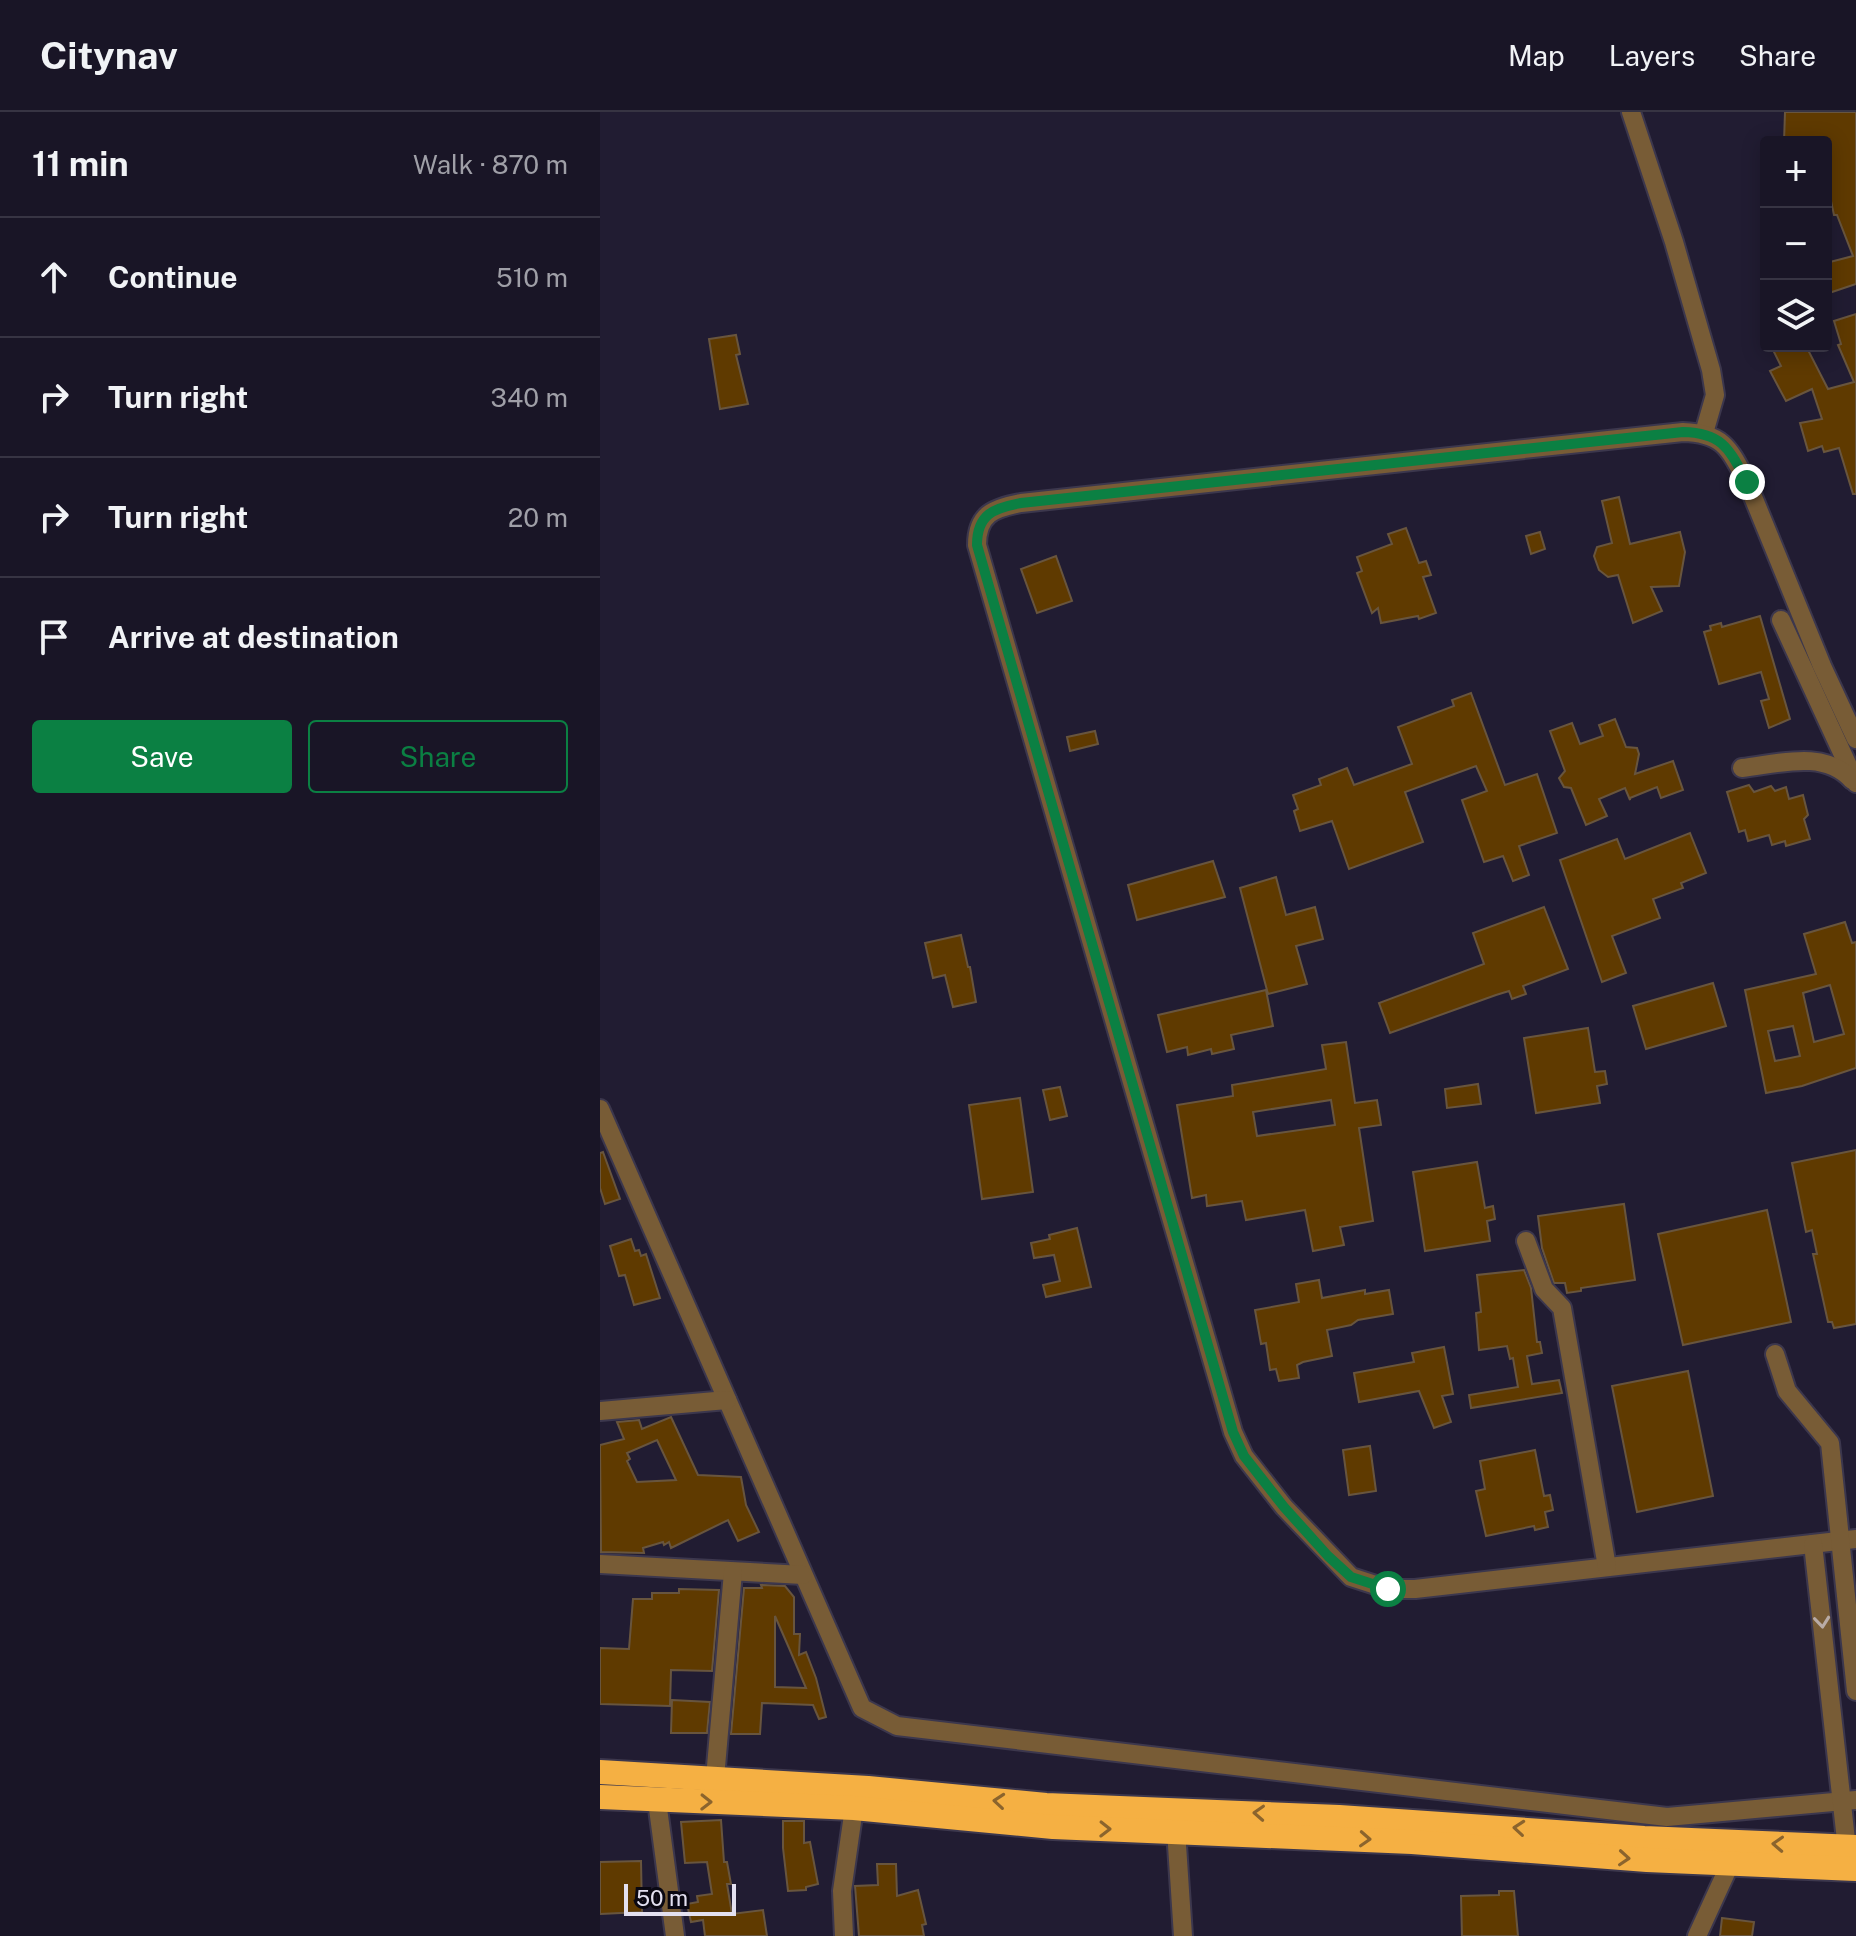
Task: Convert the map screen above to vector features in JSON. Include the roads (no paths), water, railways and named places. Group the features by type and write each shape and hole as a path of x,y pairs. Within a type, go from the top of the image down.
{"highway":[{"path":"600,1772 868,1788 1046,1805 1295,1814 1644,1838 1852,1858"},
{"path":"600,1797 854,1808 1021,1825 1444,1844 1730,1864 1852,1858"}],"street":[{"path":"1631,112 1674,242 1711,370 1715,395 1704,433"},
{"path":"1848,1540 1415,1589 1388,1589 1351,1577 1284,1507 1244,1456 1233,1432 977,545 977,532 981,521 989,513 1003,506 1021,503 1683,432 1704,433 1719,440 1732,454 1747,482 1822,666 1856,739"},
{"path":"1781,620 1856,784"},
{"path":"1742,768 1812,760 1843,770 1856,784"},
{"path":"600,1109 862,1708 897,1726 1667,1817 1849,1801"},
{"path":"1526,1241 1544,1289 1562,1308 1607,1567"},
{"path":"1775,1354 1787,1391 1830,1443 1848,1540 1856,1691"},
{"path":"600,1411 727,1400"},
{"path":"1813,1544 1849,1801 1852,1858"},
{"path":"600,1564 803,1575"},
{"path":"715,1778 733,1572"},
{"path":"657,1801 675,1936"},
{"path":"844,1936 842,1891 854,1808"},
{"path":"1176,1830 1183,1936"},
{"path":"1697,1936 1730,1864"}]}
